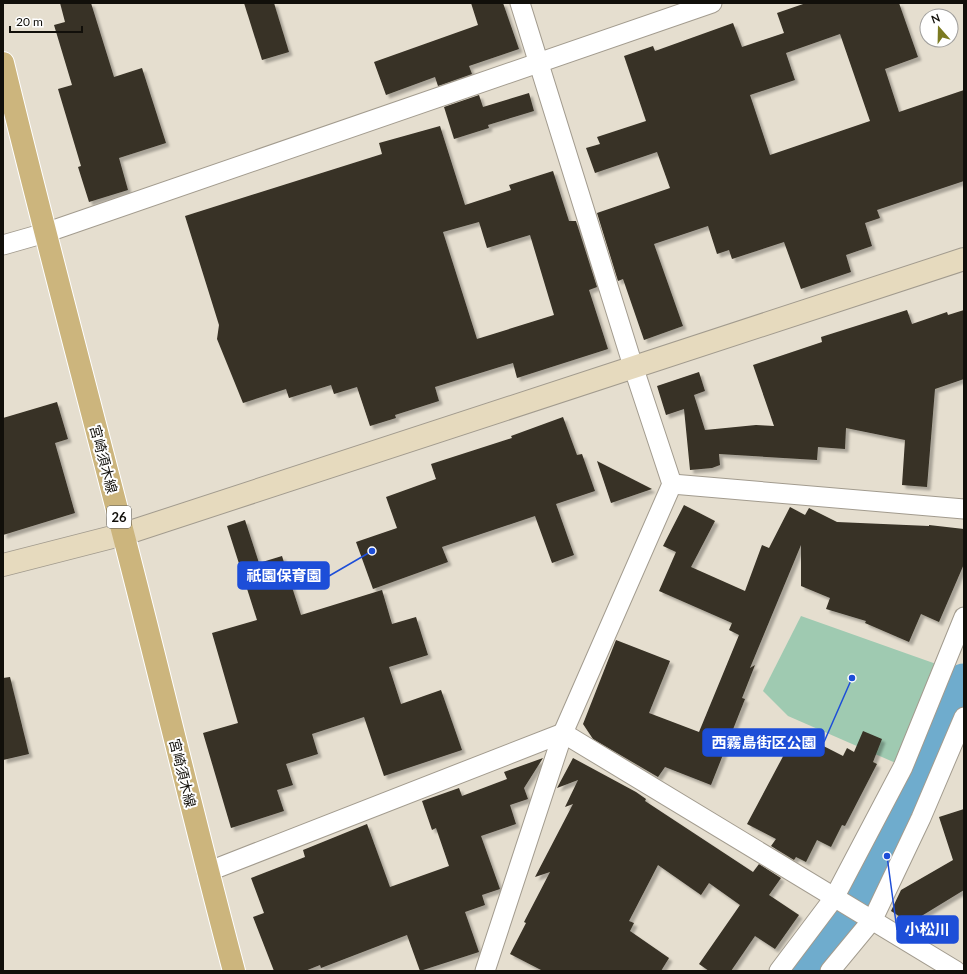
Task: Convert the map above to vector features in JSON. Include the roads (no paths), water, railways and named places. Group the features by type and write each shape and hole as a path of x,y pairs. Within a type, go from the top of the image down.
{"main road":[{"name":"宮崎須木線","path":"3,63 45,233 124,534 207,872 234,971"}],"street":[{"path":"485,971 563,733 672,484 633,366 520,3"},
{"path":"3,244 45,233 712,3"},
{"path":"3,565 124,534 633,366 964,259"},
{"path":"672,484 964,509"},
{"path":"779,971 834,898 903,767 964,617"},
{"path":"830,971 872,919 921,818 964,717"},
{"path":"207,872 563,733"},
{"path":"563,733 956,971"}],"waterway":[{"path":"808,971 829,943 887,856 964,685"}],"place":[{"name":"祇園保育園","path":"372,551"},
{"name":"西霧島街区公園","path":"852,678"},
{"name":"小松川","path":"887,856"}]}
